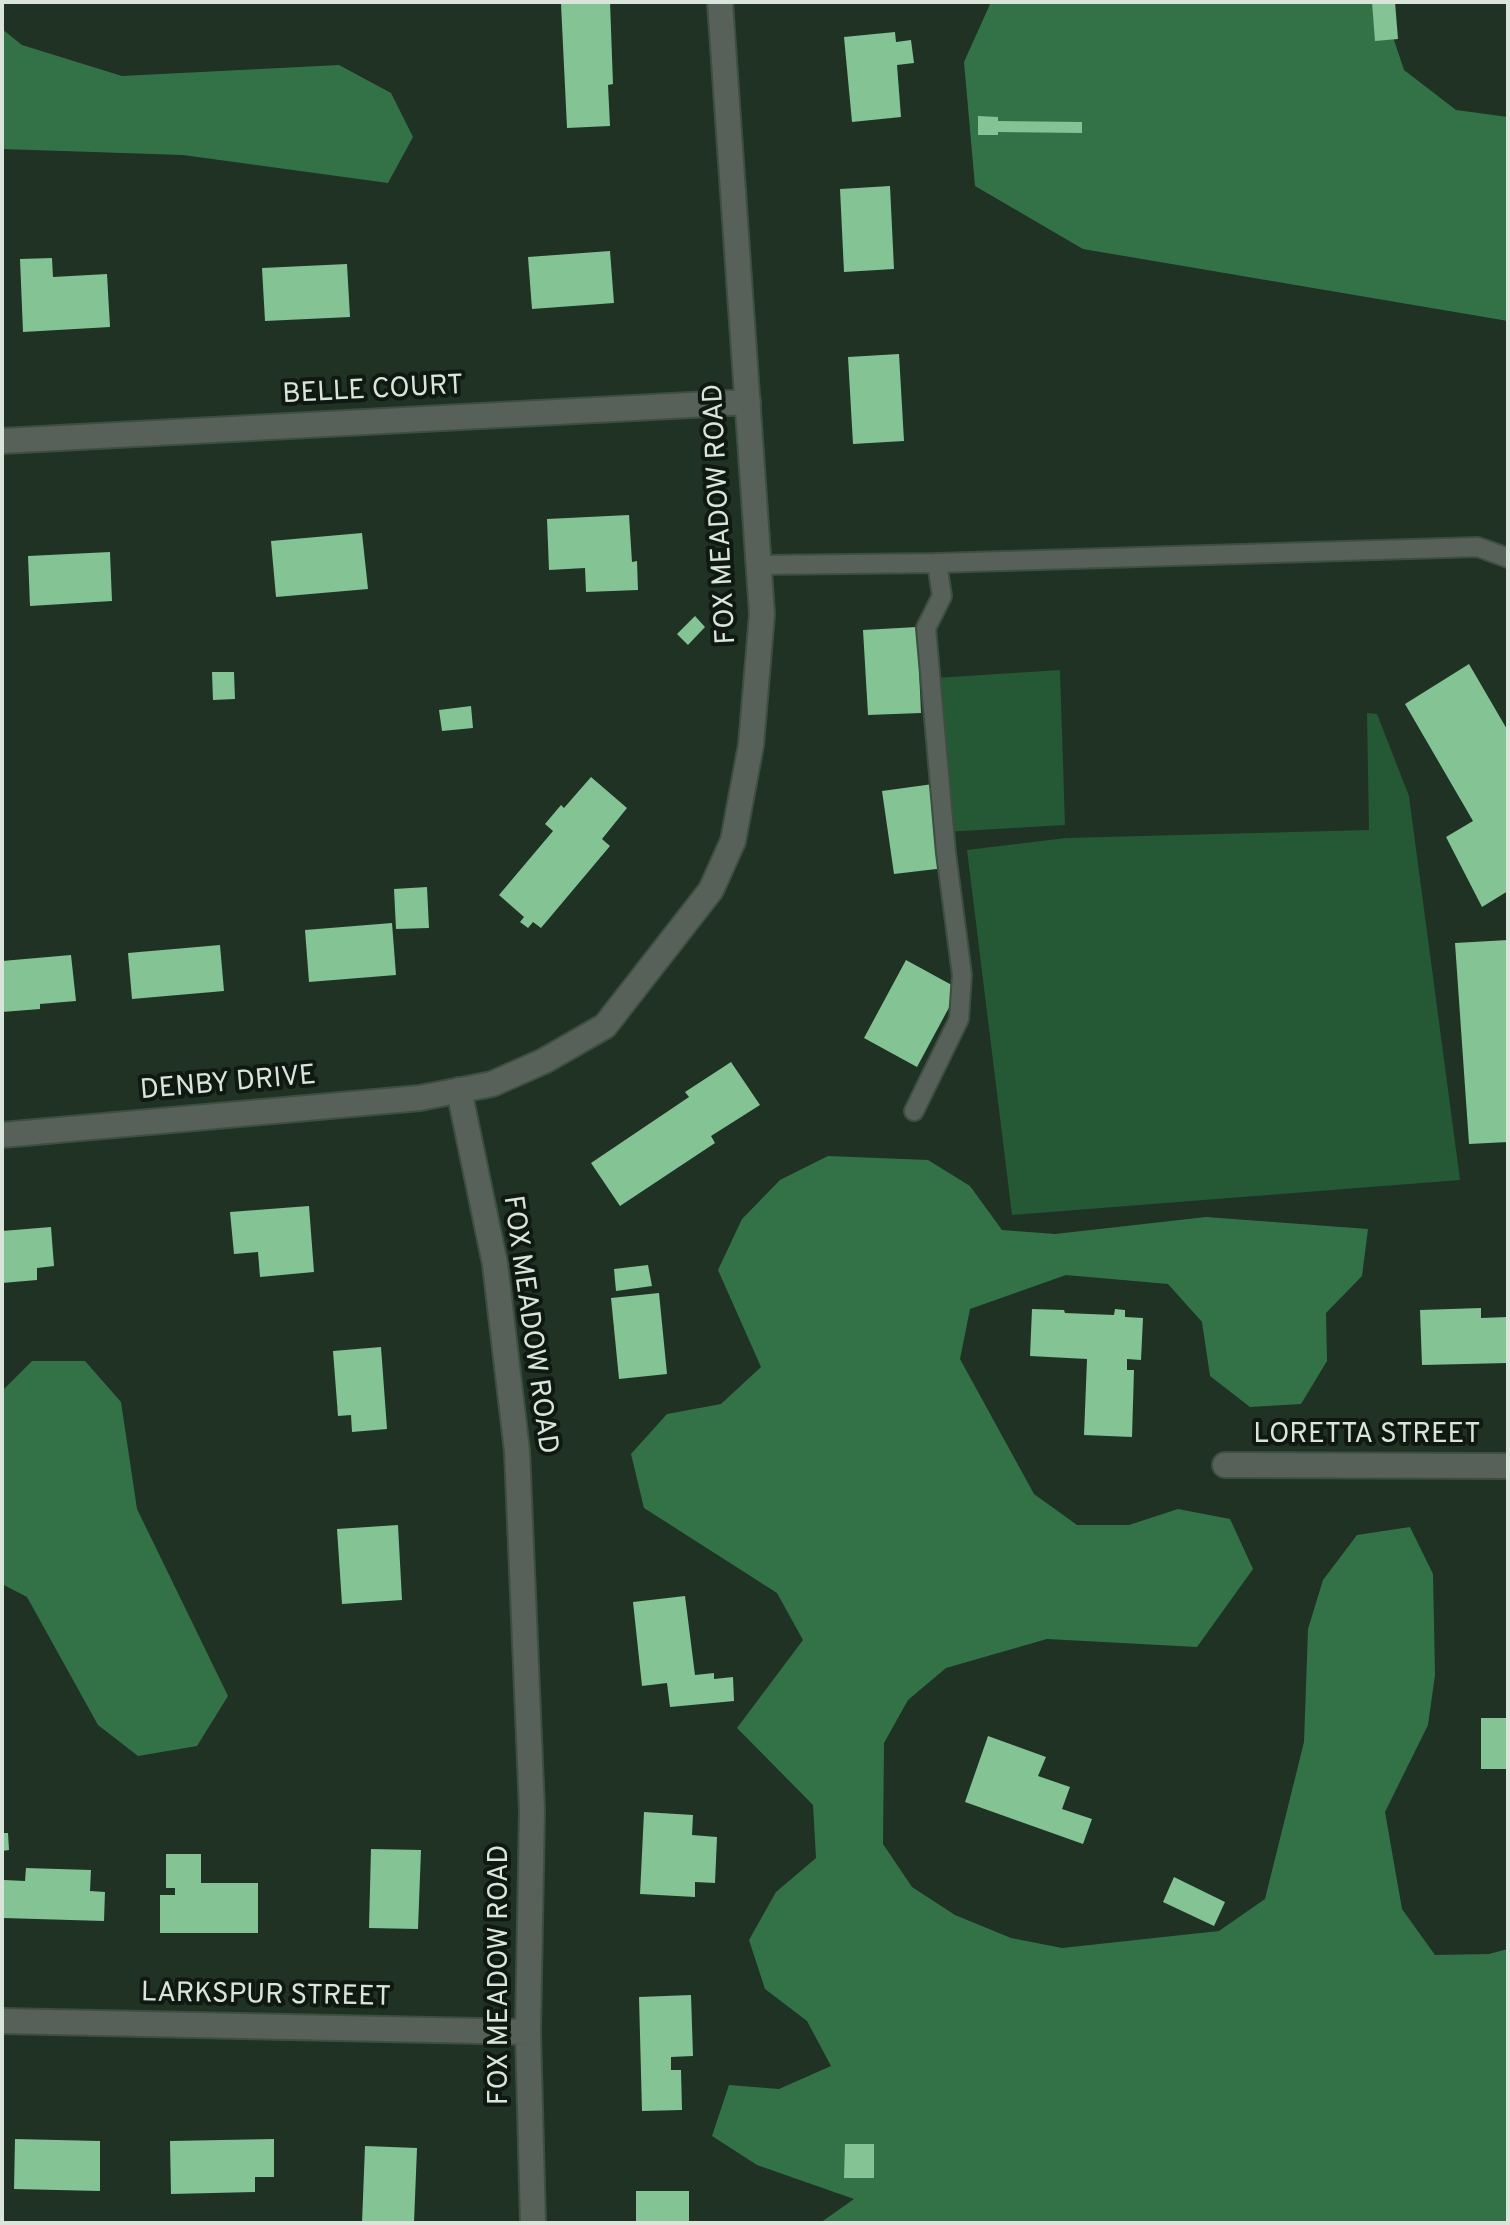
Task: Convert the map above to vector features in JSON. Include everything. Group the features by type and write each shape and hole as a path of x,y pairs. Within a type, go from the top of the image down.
{"street":[{"name":"FOX MEADOW ROAD","path":"533,2223 528,2032 532,1810 517,1451 495,1264 459,1090 492,1084 531,1067 605,1026 711,890 733,841 751,745 762,614 720,2"},
{"name":"BELLE COURT","path":"2,441 748,402"},
{"name":"DENBY DRIVE","path":"2,1135 420,1098 459,1090"},
{"name":"LORETTA STREET","path":"1225,1465 1508,1466"},
{"name":"LARKSPUR STREET","path":"2,2021 528,2032"}],"lane":[{"path":"759,565 937,563 1478,547 1508,558"},
{"path":"914,1111 959,1019 962,975 946,853 926,628 942,596 937,563"}],"green space":[{"path":"991,2 1397,2 1385,13 1404,70 1456,110 1508,117 1508,321 1083,249 975,186 964,62"},
{"path":"2,29 22,45 122,76 339,65 391,93 413,137 388,183 183,155 2,149"},
{"path":"1060,670 1065,825 945,832 935,678"},
{"path":"1367,713 1377,714 1409,796 1460,1180 1012,1215 967,850 1066,838 1369,830"},
{"path":"828,1156 928,1160 970,1186 1002,1230 1055,1234 1206,1217 1368,1229 1362,1276 1326,1313 1327,1361 1301,1404 1250,1407 1210,1376 1202,1322 1168,1284 1066,1275 970,1309 960,1359 1034,1494 1077,1525 1129,1525 1178,1509 1230,1519 1253,1569 1197,1647 1047,1639 946,1668 908,1700 884,1743 883,1844 912,1887 955,1915 1011,1938 1062,1948 1219,1931 1265,1899 1304,1742 1308,1629 1323,1580 1357,1535 1410,1527 1433,1574 1435,1675 1428,1725 1385,1812 1402,1909 1435,1955 1489,1954 1508,1949 1508,2223 820,2223 854,2199 757,2165 712,2136 729,2085 779,2089 831,2066 807,2021 765,1989 749,1940 776,1892 816,1858 813,1805 737,1728 803,1640 777,1593 644,1508 631,1454 667,1414 721,1404 761,1367 718,1270 742,1219 780,1180"},
{"path":"32,1361 85,1361 121,1402 137,1509 228,1696 197,1746 138,1756 98,1725 27,1597 2,1584 2,1391"}],"building":[{"path":"610,2 613,84 608,85 610,126 567,128 561,4"},
{"path":"1372,2 1395,2 1398,39 1375,41"},
{"path":"895,32 896,42 911,40 914,63 897,65 901,117 852,122 844,37"},
{"path":"978,116 998,117 998,121 1082,122 1082,133 998,132 998,135 978,135"},
{"path":"890,186 894,269 844,272 840,189"},
{"path":"610,251 614,303 532,309 528,257"},
{"path":"52,258 53,277 107,274 110,327 23,332 20,259"},
{"path":"347,264 350,317 265,321 262,268"},
{"path":"899,354 904,441 853,444 848,357"},
{"path":"629,515 632,562 637,561 638,590 586,592 585,568 549,570 547,519"},
{"path":"362,533 368,589 276,597 271,541"},
{"path":"110,552 112,601 30,606 28,556"},
{"path":"695,616 705,627 688,645 677,634"},
{"path":"917,627 921,713 868,715 863,630"},
{"path":"1469,664 1508,731 1508,891 1482,907 1446,837 1473,821 1405,704"},
{"path":"212,672 234,672 235,699 213,700"},
{"path":"471,706 473,728 442,731 439,710"},
{"path":"591,777 627,808 602,839 610,846 541,928 533,922 528,928 520,922 524,917 499,895 553,831 545,824"},
{"path":"933,784 945,868 894,874 882,791"},
{"path":"427,887 429,928 396,929 394,889"},
{"path":"392,923 396,975 309,982 305,930"},
{"path":"1508,940 1508,1142 1469,1144 1455,943"},
{"path":"220,945 224,991 132,999 128,953"},
{"path":"71,955 76,1001 40,1004 40,1009 2,1012 2,961"},
{"path":"906,960 959,989 917,1067 864,1038"},
{"path":"731,1062 760,1105 711,1136 715,1143 620,1206 591,1163 689,1097 685,1092"},
{"path":"309,1206 314,1272 260,1277 258,1252 234,1254 230,1212"},
{"path":"51,1227 54,1266 37,1268 37,1280 2,1283 2,1231"},
{"path":"648,1265 652,1286 616,1291 614,1269"},
{"path":"659,1293 667,1374 619,1379 611,1298"},
{"path":"1481,1308 1481,1318 1508,1317 1508,1363 1422,1365 1420,1310"},
{"path":"1032,1309 1114,1315 1115,1309 1125,1310 1125,1317 1143,1318 1141,1360 1127,1359 1127,1370 1134,1370 1132,1437 1084,1435 1087,1359 1030,1356"},
{"path":"381,1347 387,1429 352,1432 351,1415 338,1416 333,1351"},
{"path":"398,1525 402,1600 342,1604 337,1529"},
{"path":"685,1596 695,1675 714,1673 714,1679 733,1677 734,1701 670,1707 667,1683 642,1686 633,1602"},
{"path":"1481,1718 1508,1718 1508,1769 1481,1769"},
{"path":"988,1736 1046,1757 1038,1776 1070,1787 1062,1809 1092,1819 1083,1844 965,1802"},
{"path":"644,1812 693,1815 692,1835 717,1837 715,1883 695,1882 695,1897 640,1894"},
{"path":"2,1833 8,1833 9,1850 2,1851"},
{"path":"371,1849 421,1850 418,1929 369,1928"},
{"path":"166,1854 201,1854 201,1883 258,1883 258,1933 160,1933 160,1895 175,1895 175,1888 166,1888"},
{"path":"26,1868 91,1870 90,1891 105,1892 104,1921 3,1918 4,1880 25,1881"},
{"path":"1174,1877 1225,1902 1214,1926 1163,1902"},
{"path":"691,1995 693,2056 671,2057 671,2070 681,2070 682,2110 642,2111 639,1997"},
{"path":"15,2139 100,2141 100,2191 14,2189"},
{"path":"274,2139 274,2177 255,2177 255,2192 171,2194 170,2141"},
{"path":"845,2144 874,2144 874,2178 844,2178"},
{"path":"365,2146 417,2148 414,2223 362,2223"},
{"path":"636,2191 689,2191 689,2223 636,2223"}]}
